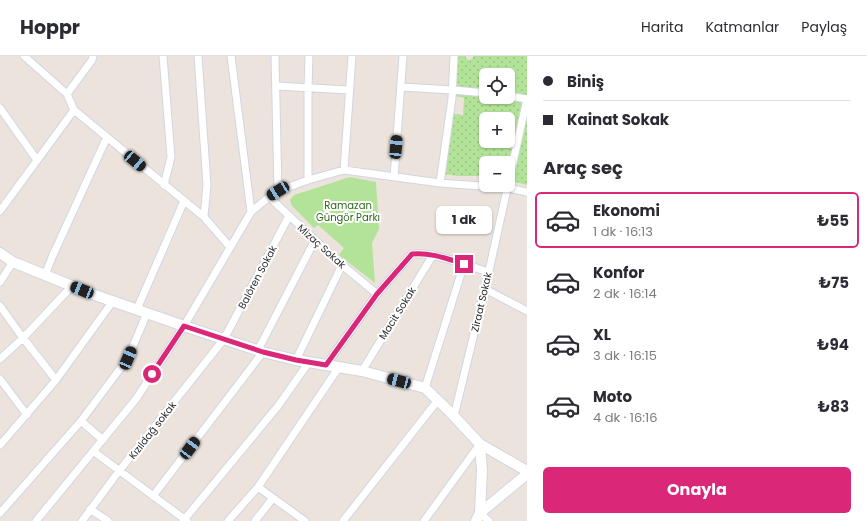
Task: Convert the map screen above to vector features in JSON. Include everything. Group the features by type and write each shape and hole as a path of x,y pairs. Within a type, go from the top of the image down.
{"street":[{"path":"24,56 67,94 74,110 204,217 230,247"},
{"path":"67,94 92,60 93,56"},
{"path":"163,56 170,157 164,185"},
{"path":"198,56 207,185 204,217"},
{"path":"231,56 251,212"},
{"path":"275,56 278,191"},
{"path":"308,180 309,56"},
{"path":"344,170 352,56"},
{"path":"394,177 403,56"},
{"path":"440,183 453,90 454,56"},
{"path":"276,86 349,90"},
{"path":"401,87 479,92"},
{"path":"515,97 527,99"},
{"name":"Ziraat Sokak","path":"515,156 527,99"},
{"path":"0,108 37,160"},
{"path":"0,211 74,110"},
{"path":"45,275 107,137"},
{"path":"36,521 136,399 184,326 251,212 269,197 278,191 308,180 344,170 440,183 479,186"},
{"path":"515,189 527,192"},
{"name":"Ziraat Sokak","path":"454,416 507,192"},
{"name":"Mizaç Sokak","path":"269,197 342,265 377,294"},
{"path":"137,309 184,201"},
{"name":"Balören Sokak","path":"224,339 289,216"},
{"path":"153,496 260,351 315,240"},
{"path":"0,253 13,262 72,286 184,326 260,351 296,360 362,371 425,388 480,444 527,473 478,517"},
{"path":"326,365 377,294 412,254 419,253 433,255 488,272"},
{"name":"Macit Sokak","path":"362,371 433,255"},
{"path":"0,282 13,262"},
{"path":"425,388 464,264"},
{"path":"296,360 342,265"},
{"path":"0,358 23,338 72,286"},
{"path":"485,289 526,309"},
{"path":"0,445 56,380 113,301"},
{"path":"0,306 56,380"},
{"path":"0,513 81,421 128,358 147,313"},
{"name":"Kızıldağ sokak","path":"82,521 119,471 224,339"},
{"path":"93,451 185,520 278,406 309,362"},
{"path":"228,521 258,487 339,368"},
{"path":"0,379 26,415"},
{"path":"343,521 438,400"},
{"path":"81,421 102,440"},
{"path":"478,517 482,470 480,444"},
{"path":"424,521 480,444"},
{"path":"258,487 273,498 294,518 304,521"},
{"path":"255,521 273,498"},
{"path":"90,509 108,521"},
{"path":"478,517 489,521"}],"green space":[{"path":"452,56 466,56 466,59 470,60 473,56 527,56 527,185 515,182 515,156 479,156 479,176 443,174 441,159 446,113 463,115 464,98 450,95"},
{"name":"Ramazan Güngör Parkı","path":"350,177 376,182 379,229 372,243 375,283 339,255 344,248 318,225 314,228 292,206 290,200 294,195"}],"route":[{"path":"152,374 184,326 263,352 326,365 377,294 412,254 419,253 433,255 464,264"}]}
